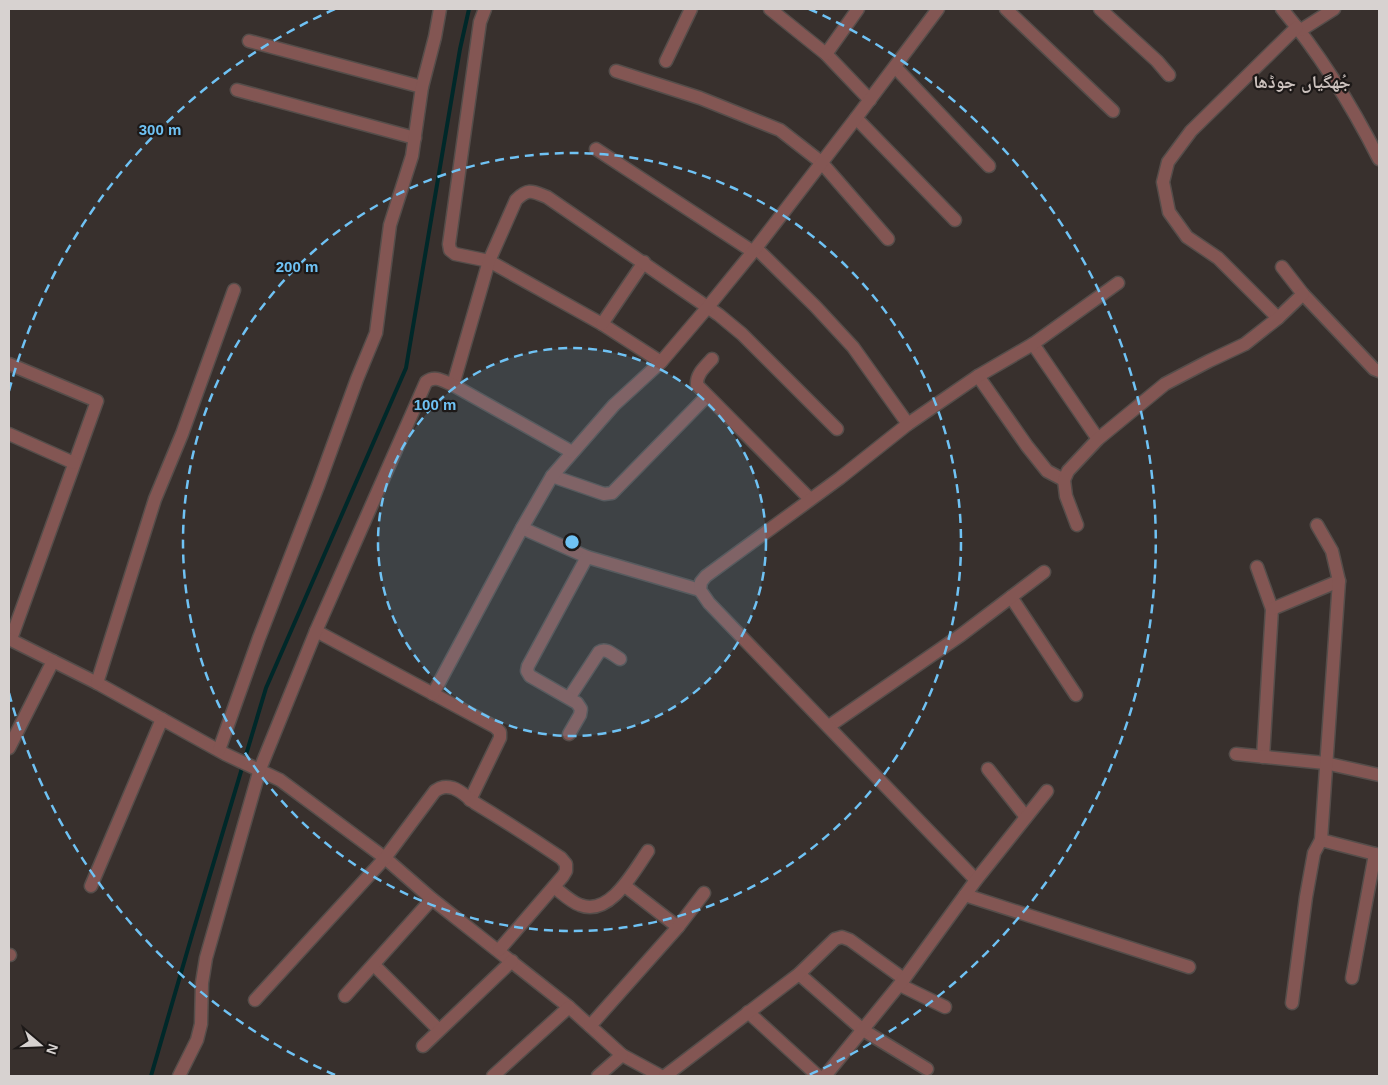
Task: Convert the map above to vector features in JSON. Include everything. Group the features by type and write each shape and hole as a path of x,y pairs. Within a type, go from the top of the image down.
{"street":[{"path":"222,752 259,638 376,333 390,225 412,156 422,87 440,9"},
{"path":"485,9 480,22 449,244 450,250 455,254 489,261 602,324 661,362"},
{"path":"666,61 691,9"},
{"path":"770,9 826,54 870,100"},
{"path":"826,54 858,9"},
{"path":"433,694 552,476 614,405 661,362 707,308 870,100 938,9"},
{"path":"1006,9 1113,111"},
{"path":"1100,9 1157,61 1169,75"},
{"path":"1282,9 1299,29 1358,117 1379,159"},
{"path":"1278,318 1218,258 1187,237 1169,212 1163,182 1168,162 1191,131 1299,29 1334,9"},
{"path":"249,41 422,87"},
{"path":"895,67 989,166"},
{"path":"616,71 700,98 780,130 821,162 888,239"},
{"path":"237,90 415,138"},
{"path":"856,118 955,220"},
{"path":"596,149 754,249 815,306 853,347 908,424"},
{"path":"453,386 489,261 516,200 524,193 533,191 547,197 719,315 742,334 837,429"},
{"path":"602,324 644,262"},
{"path":"1282,267 1303,294 1374,369 1379,370"},
{"path":"700,590 701,582 706,576 840,478 908,424 978,376 1033,344 1118,283"},
{"path":"97,683 155,499 182,434 234,290"},
{"path":"1077,525 1066,496 1064,480 1068,471 1077,460 1098,439 1165,384 1246,344 1278,318 1303,294"},
{"path":"1033,344 1098,439"},
{"path":"712,359 698,374 696,385 810,499"},
{"path":"9,364 97,401 10,639 97,683 222,752 280,780 385,858 432,899 569,1007 622,1055 661,1076"},
{"path":"978,376 1047,471 1064,480"},
{"path":"179,1076 197,1040 201,1024 202,983 206,958 255,768 426,382 431,378 436,378 453,386 572,452"},
{"path":"552,476 604,494 612,493 707,396"},
{"path":"9,434 74,463"},
{"path":"1292,1003 1306,896 1314,853 1321,840 1339,581 1332,551 1317,525"},
{"path":"522,528 586,556 700,590 709,603 976,880"},
{"path":"569,734 580,715 581,709 577,703 530,676 527,671 586,556"},
{"path":"1257,567 1272,609 1263,757"},
{"path":"829,726 961,634 1044,572"},
{"path":"1272,609 1339,581"},
{"path":"1011,597 1076,695"},
{"path":"316,632 495,727 500,732 500,738 470,800"},
{"path":"569,698 599,652 607,650 620,659"},
{"path":"9,748 53,661"},
{"path":"91,886 162,719"},
{"path":"1236,754 1326,763 1379,775"},
{"path":"988,769 1026,817"},
{"path":"254,1000 385,858 435,791 442,786 462,792 470,800 522,831 561,858 566,864 566,871 554,887 499,950"},
{"path":"825,1076 902,982 976,880 1047,791"},
{"path":"1321,840 1377,855 1352,978"},
{"path":"554,887 580,905 592,908 604,905 625,886 648,851"},
{"path":"625,886 678,927"},
{"path":"590,1026 678,927 704,893"},
{"path":"965,895 1189,967"},
{"path":"345,996 432,899"},
{"path":"665,1076 799,974 835,939 842,937 850,940 902,982 945,1007"},
{"path":"423,1046 512,961"},
{"path":"374,965 439,1030"},
{"path":"799,974 863,1030 927,1069"},
{"path":"493,1076 569,1007"},
{"path":"748,1012 818,1076"},
{"path":"598,1076 622,1055"}],"waterway":[{"path":"151,1076 266,688 406,368 460,49 469,9"}],"district":[{"name":"جُھگیاں جوڈھا","path":"1302,82"}]}
